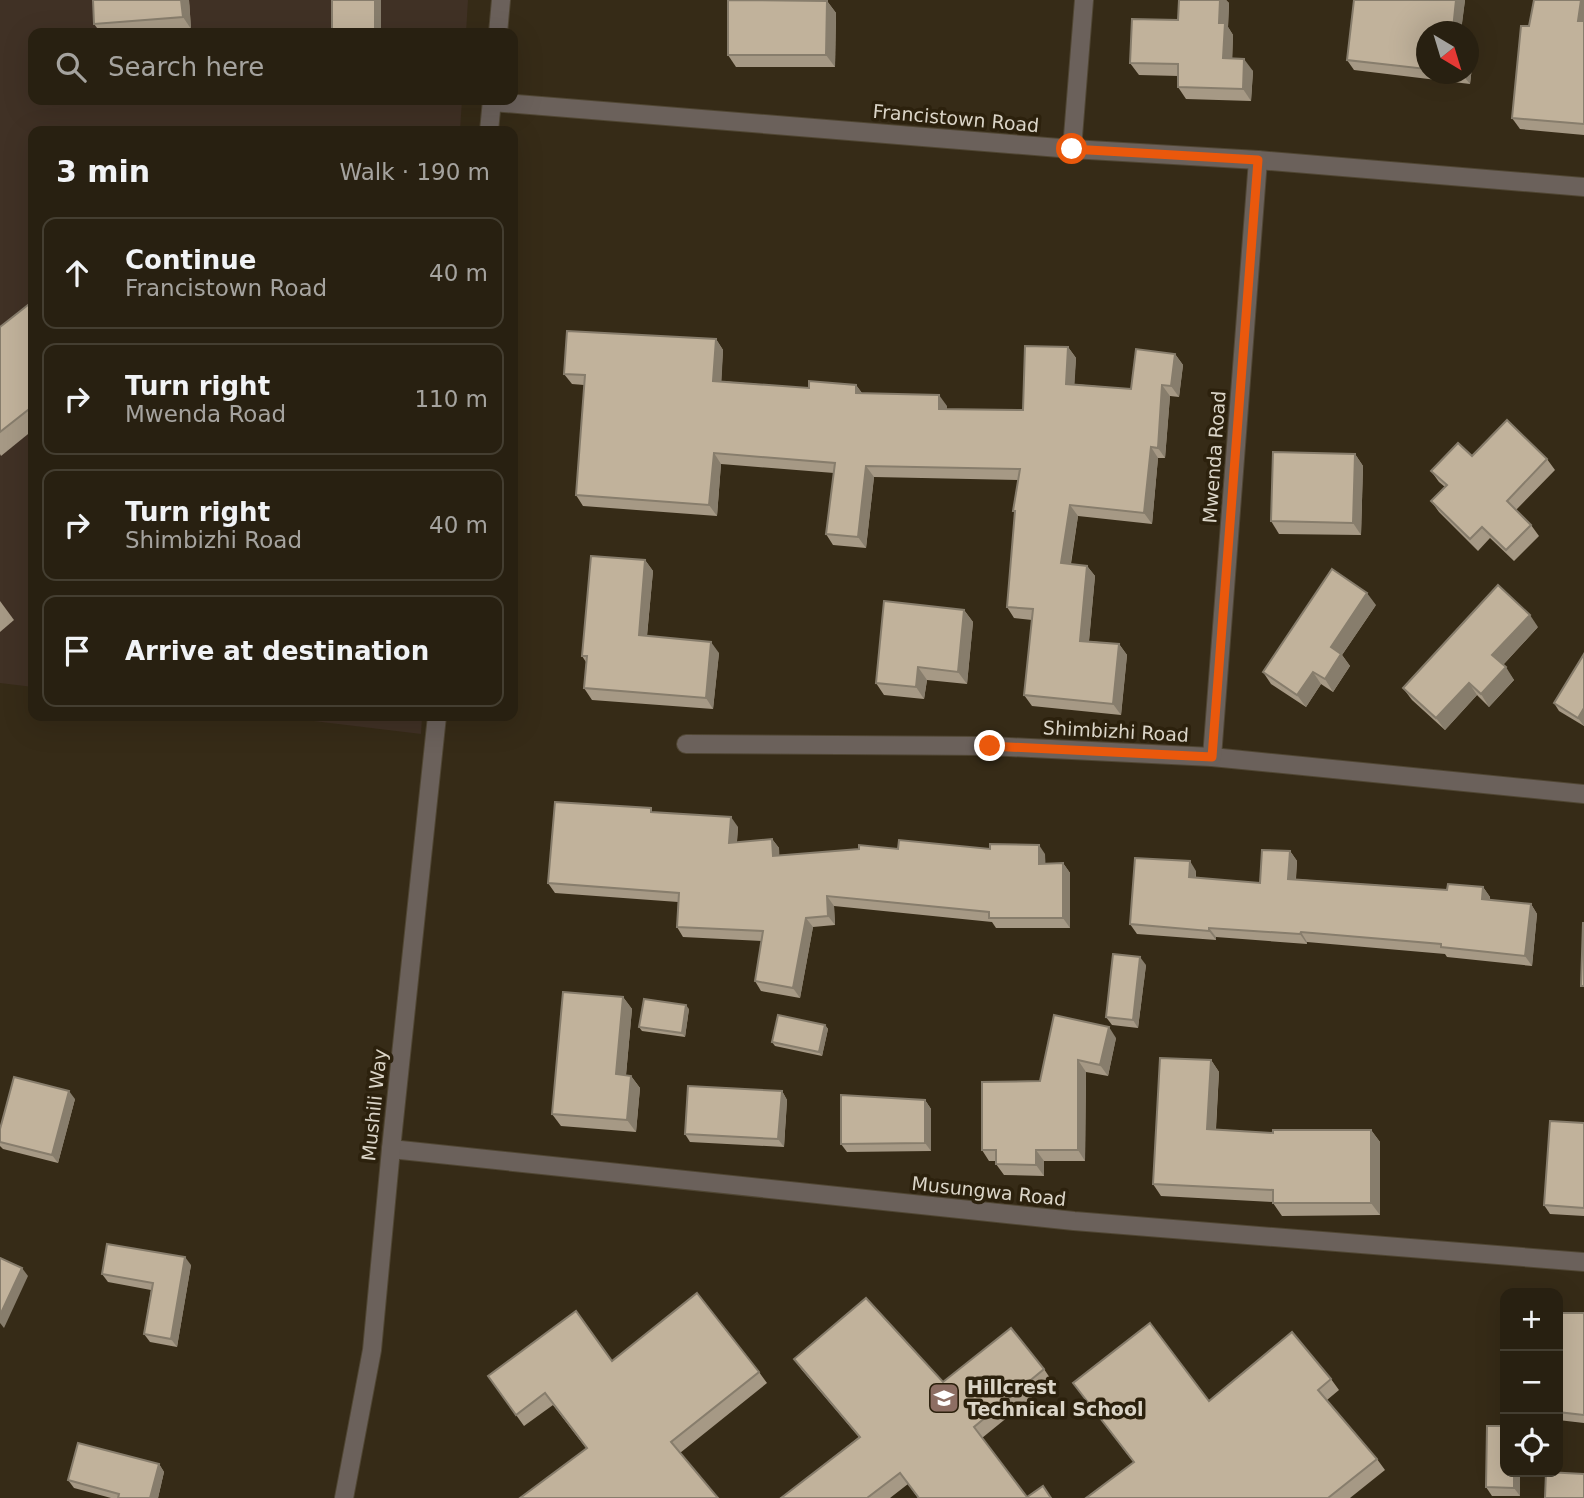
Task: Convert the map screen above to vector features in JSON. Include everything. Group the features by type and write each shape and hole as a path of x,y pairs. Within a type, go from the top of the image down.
{"street":[{"path":"498,28 501,0"},
{"path":"1072,149 1084,0"},
{"name":"Francistown Road","path":"518,103 1072,149 1258,160 1584,187"},
{"path":"490,126 492,105"},
{"name":"Mwenda Road","path":"1212,757 1258,160"},
{"name":"Mushili Way","path":"344,1498 372,1350 437,721"},
{"name":"Shimbizhi Road","path":"686,744 990,746 1212,757 1584,794"},
{"name":"Musungwa Road","path":"391,1149 1074,1221 1584,1262"}],"shaded area":[{"path":"0,0 468,0 466,28 28,28 28,105 462,105 460,126 28,126 28,686 0,683"},
{"path":"313,721 422,721 421,734"}],"building":[{"path":"93,0 181,0 183,17 94,24"},
{"path":"332,0 375,0 375,28 332,28"},
{"path":"728,0 827,1 826,55 728,55"},
{"path":"1179,0 1220,0 1219,23 1225,23 1223,58 1244,59 1243,89 1178,87 1178,64 1130,63 1132,19 1178,20"},
{"path":"1354,0 1456,0 1454,21 1416,21 1416,68 1347,60"},
{"path":"1534,0 1581,0 1578,21 1584,21 1584,124 1512,118 1521,26 1529,26"},
{"path":"28,305 28,410 0,432 0,327"},
{"path":"567,331 716,339 713,381 809,388 809,381 856,385 856,393 939,395 939,409 1023,410 1025,346 1068,347 1066,384 1131,389 1136,349 1175,354 1171,386 1162,385 1158,448 1151,447 1144,513 1070,505 1061,563 1087,566 1080,641 1119,644 1113,704 1024,695 1033,609 1007,607 1013,511 1020,469 866,466 858,537 826,534 835,463 714,453 709,505 576,495 585,375 564,374"},
{"path":"1507,420 1547,459 1507,501 1531,525 1506,550 1482,527 1470,539 1431,501 1447,485 1431,471 1458,443 1472,456"},
{"path":"1273,452 1355,454 1353,523 1271,521"},
{"path":"591,556 645,560 639,635 711,642 706,698 584,688 587,656 582,656"},
{"path":"1332,569 1367,593 1331,647 1341,654 1325,679 1313,672 1297,695 1263,672"},
{"path":"1498,585 1530,615 1492,655 1506,667 1481,694 1469,683 1436,718 1403,688"},
{"path":"884,601 964,610 958,672 918,667 916,687 876,683"},
{"path":"1584,654 1584,708 1578,718 1554,703"},
{"path":"555,802 651,808 651,812 731,817 729,843 772,839 773,856 859,849 859,845 898,849 899,840 990,849 990,844 1039,845 1039,864 1063,863 1063,918 989,918 989,912 827,896 828,916 806,918 793,988 755,981 763,931 677,927 679,893 548,883"},
{"path":"1262,850 1290,851 1288,879 1447,890 1448,884 1483,887 1482,899 1531,904 1525,956 1441,947 1441,944 1301,932 1209,928 1209,931 1130,924 1135,858 1190,861 1189,877 1260,883"},
{"path":"1583,923 1584,986 1581,986"},
{"path":"1113,954 1140,957 1133,1020 1106,1017"},
{"path":"563,992 623,997 616,1074 631,1076 627,1120 552,1114"},
{"path":"644,999 686,1005 682,1033 639,1027"},
{"path":"778,1015 825,1025 819,1052 772,1042"},
{"path":"1054,1015 1109,1027 1100,1065 1078,1060 1078,1150 1036,1150 1036,1165 996,1164 996,1150 982,1150 982,1082 1040,1081"},
{"path":"1160,1058 1211,1060 1207,1129 1273,1133 1273,1130 1371,1130 1371,1203 1273,1203 1273,1190 1153,1184"},
{"path":"14,1077 69,1091 52,1155 0,1142 0,1129"},
{"path":"688,1086 782,1091 778,1139 685,1134"},
{"path":"841,1095 925,1100 925,1143 841,1144"},
{"path":"1550,1121 1584,1123 1584,1208 1544,1205"},
{"path":"107,1244 185,1257 171,1339 144,1334 153,1283 102,1274"},
{"path":"0,1258 22,1268 0,1315"},
{"path":"697,1293 759,1372 671,1442 718,1498 520,1498 587,1448 545,1393 516,1415 488,1376 576,1311 612,1361"},
{"path":"866,1298 943,1382 1011,1328 1044,1369 974,1427 1027,1497 1043,1486 1051,1498 919,1498 900,1473 867,1498 781,1498 860,1437 794,1359"},
{"path":"1563,1313 1584,1313 1584,1415 1563,1413"},
{"path":"1150,1323 1209,1401 1292,1332 1331,1379 1318,1390 1377,1459 1328,1498 1086,1498 1134,1462 1073,1383"},
{"path":"1487,1426 1500,1426 1500,1477 1514,1477 1514,1488 1486,1487"},
{"path":"78,1443 159,1464 150,1498 118,1498 119,1494 68,1480"},
{"path":"1563,1473 1584,1474 1584,1498 1545,1498 1546,1477 1563,1477"}],"place":[{"name":"Hillcrest Technical School","path":"944,1398"}],"route":[{"path":"990,746 1212,757 1258,160 1072,149"}]}
